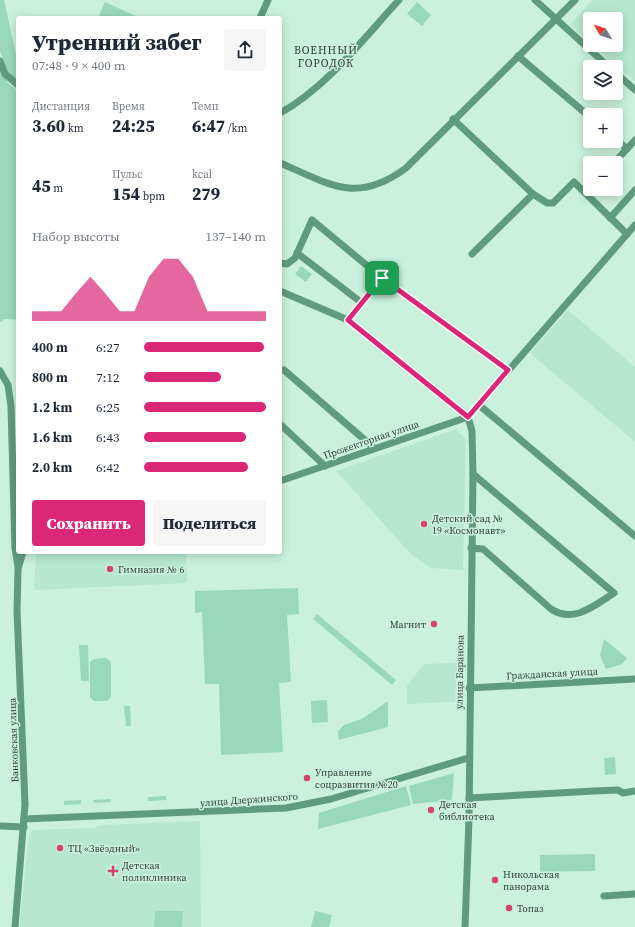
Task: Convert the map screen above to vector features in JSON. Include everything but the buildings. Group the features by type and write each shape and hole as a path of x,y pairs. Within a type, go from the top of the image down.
{"street":[{"path":"261,16 268,0"},
{"path":"282,112 294,106 323,81 400,0"},
{"path":"535,0 601,60"},
{"path":"282,164 338,187 352,189 366,188 382,183 406,168 453,119 575,0"},
{"path":"518,56 583,111"},
{"path":"0,61 6,74 16,83"},
{"path":"623,79 635,90"},
{"path":"453,119 533,194 547,202 553,203 574,182 583,188"},
{"path":"620,156 635,140"},
{"path":"623,145 627,149"},
{"path":"610,218 635,190"},
{"path":"472,254 533,194"},
{"path":"592,196 610,218 627,234"},
{"path":"282,263 287,264 292,261 312,220 382,278 508,370"},
{"path":"282,293 348,320 468,417 635,225"},
{"path":"297,253 362,303"},
{"path":"348,320 382,278"},
{"path":"284,370 374,448"},
{"path":"0,371 8,385 11,406 15,548 18,569"},
{"path":"479,405 635,536"},
{"name":"Прожекторная улица","path":"282,480 468,417"},
{"name":"улица Баранова","path":"465,927 469,798 468,758 473,474 472,431 468,417"},
{"path":"282,426 325,466"},
{"path":"471,548 483,549 551,609 564,615 571,615 586,611 614,592 473,474"},
{"name":"Банковская улица","path":"15,927 24,826 17,611 18,569 23,554"},
{"name":"Гражданская улица","path":"469,688 635,679"},
{"name":"улица Дзержинского","path":"24,819 286,808 331,799 468,758"},
{"path":"456,762 464,764 468,772"},
{"path":"469,798 594,791 618,790 623,793 635,791"},
{"path":"0,826 24,826"},
{"path":"604,896 635,894"}],"shaded area":[{"path":"0,0 4,0 16,55 16,81 8,74 0,51"},
{"path":"592,0 635,0 635,81 623,71 623,60 610,60 601,52 623,52 623,12 583,12 583,37 570,25"},
{"path":"105,2 136,16 99,16"},
{"path":"417,2 431,15 422,26 407,14"},
{"path":"0,69 8,83 16,89 16,320 5,319 0,322"},
{"path":"301,266 312,274 306,282 295,274"},
{"path":"568,310 635,367 635,442 530,353"},
{"name":"Детский сад № 19 «Космонавт»","path":"456,429 466,439 463,570 431,568 411,554 336,471"},
{"name":"Гимназия № 6","path":"36,554 186,554 187,583 34,590"},
{"path":"298,588 299,614 287,615 291,682 279,683 283,752 221,755 219,684 205,684 202,612 195,613 195,591"},
{"path":"317,614 396,680 392,685 313,619"},
{"path":"604,639 627,658 622,664 606,669 600,655"},
{"path":"79,645 88,645 89,681 81,681"},
{"path":"106,658 111,662 111,697 107,701 94,701 90,697 90,662 94,659"},
{"path":"457,663 455,702 407,704 407,686 424,664"},
{"path":"327,700 328,722 312,723 311,701"},
{"path":"388,701 388,727 339,740 338,731 344,725 362,719"},
{"path":"124,706 130,706 131,726 126,726"},
{"path":"615,757 616,774 605,775 604,758"},
{"path":"454,773 452,800 413,804 409,786"},
{"path":"406,786 411,805 318,829 319,813"},
{"path":"166,796 166,800 148,801 148,797"},
{"path":"111,799 111,802 94,803 93,800"},
{"path":"81,800 81,804 64,805 64,801"},
{"path":"200,821 201,927 19,927 29,836 33,830 93,828 101,825"},
{"path":"595,854 595,871 540,872 540,855"},
{"path":"155,911 183,911 182,927 154,927"},
{"path":"315,911 332,915 329,927 311,927"}],"place":[{"name":"Детский сад № 19 «Космонавт»","path":"424,524"},
{"name":"Гимназия № 6","path":"110,569"},
{"name":"Магнит","path":"434,624"},
{"name":"Управление соцразвития №20","path":"307,778"},
{"name":"Детская библиотека","path":"431,810"},
{"name":"ТЦ «Звёздный»","path":"60,848"},
{"name":"Детская поликлиника","path":"113,871"},
{"name":"Никольская панорама","path":"495,880"},
{"name":"Топаз","path":"509,908"}],"district":[{"name":"ВОЕННЫЙ ГОРОДОК","path":"326,56"}],"route":[{"path":"382,278 508,370 468,417 348,320 382,278"}]}
